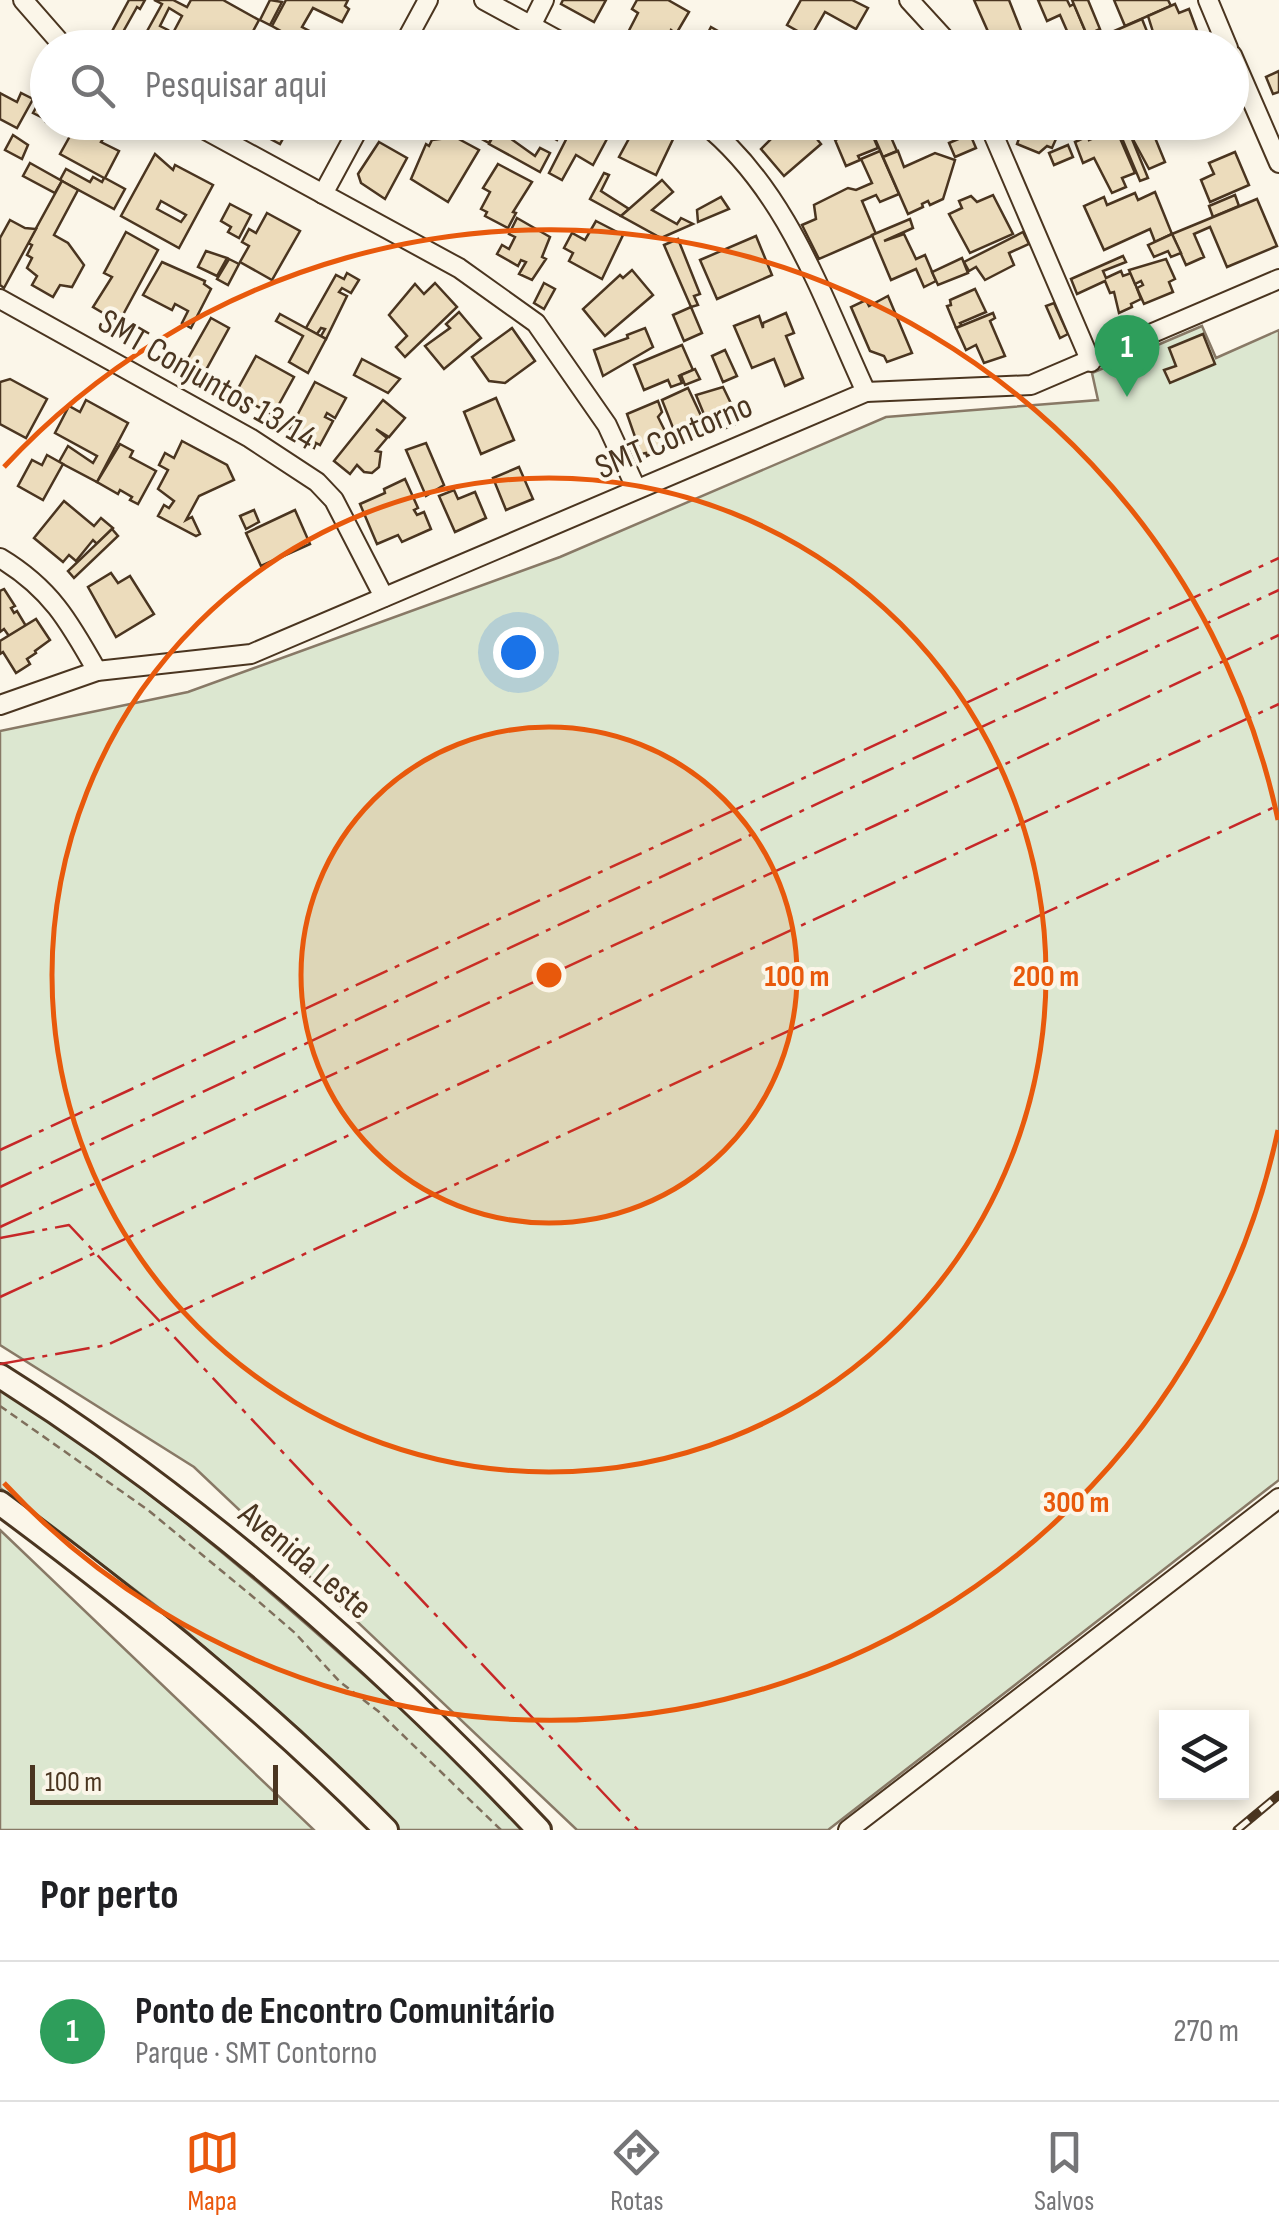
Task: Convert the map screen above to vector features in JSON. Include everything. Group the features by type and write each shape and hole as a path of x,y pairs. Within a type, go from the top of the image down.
{"main road":[{"name":"Avenida Leste","path":"0,1376 136,1469 296,1595 469,1756 539,1830"},
{"path":"0,1503 188,1647 321,1764 386,1830"}],"street":[{"path":"23,0 49,30"},
{"path":"412,30 428,0"},
{"path":"484,0 538,30"},
{"path":"531,26 544,0"},
{"path":"909,0 936,30"},
{"path":"1208,0 1220,30"},
{"path":"1249,93 1279,163"},
{"path":"224,140 459,268 536,324 607,425 636,488"},
{"path":"323,194 352,140"},
{"path":"720,140 748,167 782,212 866,392"},
{"path":"996,140 1091,362"},
{"name":"SMT Contorno","path":"0,705 96,671 250,654 866,392 1032,385 1279,278"},
{"name":"SMT Conjuntos 13/14","path":"0,300 250,438 317,482 334,500 384,597"},
{"path":"0,558 50,596 69,620 96,671"},
{"path":"848,1830 1279,1498"}],"path":[{"path":"0,1406 148,1510 258,1600 340,1682 378,1711 501,1830"}],"green space":[{"path":"1202,326 1216,358 1279,330 1279,1480 828,1830 577,1830 194,1467 0,1345 0,731 188,692 560,557 886,417 1098,400 1092,373"},
{"path":"0,1387 72,1436 209,1542 342,1655 535,1830 391,1830 301,1731 163,1611 0,1488"},
{"path":"0,1530 314,1830 0,1830"}],"building":[{"path":"129,0 145,0 124,30 113,30"},
{"path":"154,0 173,0 187,7 191,0 223,0 259,20 254,30 175,30 182,16 169,8 160,26 168,30 148,30 162,4"},
{"path":"270,0 282,2 270,25 260,20"},
{"path":"286,0 348,0 345,6 349,9 342,22 313,8 302,27 308,30 279,30 272,26"},
{"path":"563,0 606,0 594,22 561,4"},
{"path":"637,0 668,0 689,12 678,30 629,30 638,13 632,9"},
{"path":"801,0 852,0 868,8 856,29 825,12 815,30 796,30 787,25"},
{"path":"974,0 1009,0 1021,30 987,30"},
{"path":"1038,0 1067,0 1070,6 1074,4 1085,30 1067,30 1060,15 1047,21"},
{"path":"1072,0 1088,0 1100,29 1085,30"},
{"path":"1114,0 1168,0 1171,6 1125,26"},
{"path":"1175,4 1179,13 1189,9 1197,30 1152,30 1148,16"},
{"path":"1142,19 1146,30 1117,30"},
{"path":"1279,71 1279,92 1273,94 1266,77"},
{"path":"0,93 17,102 21,93 30,98 17,128 0,119"},
{"path":"13,135 28,145 22,159 5,150"},
{"path":"68,140 102,140 119,151 105,178 125,189 114,209 60,180 66,169 90,182 93,177 102,182 104,178 60,154"},
{"path":"432,140 461,140 479,150 448,202 411,179 426,144 429,146"},
{"path":"491,140 512,140 535,156 540,148 550,153 540,172 489,144"},
{"path":"566,140 606,140 593,165 576,155 562,180 549,173"},
{"path":"628,140 673,140 656,175 619,157"},
{"path":"770,140 818,140 821,144 784,176 761,149"},
{"path":"835,140 875,140 878,148 846,166"},
{"path":"876,140 892,140 897,151 883,157"},
{"path":"973,140 976,148 955,157 949,143"},
{"path":"1018,140 1056,140 1052,148 1047,146 1039,153 1017,144"},
{"path":"1121,140 1135,173 1122,178 1126,187 1112,193 1094,158 1083,163 1075,142"},
{"path":"1123,140 1132,140 1148,178 1140,181"},
{"path":"1133,140 1156,140 1165,162 1149,169"},
{"path":"379,142 407,158 385,199 361,183 358,174"},
{"path":"1068,145 1073,157 1054,165 1049,153"},
{"path":"880,151 899,194 880,202 876,195 862,201 876,234 819,259 802,225 816,219 814,205 848,188 856,190 872,183 861,159"},
{"path":"898,151 904,167 935,153 955,160 943,199 930,205 928,201 908,214 883,157"},
{"path":"1235,152 1249,185 1210,202 1201,180 1214,174 1209,163"},
{"path":"155,154 173,170 175,165 213,185 179,248 121,216","holes":["161,201 186,215 181,222 157,209"]},
{"path":"30,163 62,181 55,193 23,176"},
{"path":"498,164 532,182 508,228 485,216 487,212 481,209 490,192 483,188"},
{"path":"604,173 609,175 601,191 629,209 621,216 590,199"},
{"path":"662,180 673,192 652,210 677,224 681,218 693,224 661,238 621,216"},
{"path":"62,181 78,190 54,235 68,243 84,265 72,287 60,285 53,297 32,285 37,276 27,268 32,258 27,255 32,245 28,243"},
{"path":"1155,192 1172,234 1155,242 1150,229 1104,250 1084,206 1104,197 1107,205 1135,193 1138,200"},
{"path":"993,195 1013,234 970,253 949,214 962,208 959,201 971,196 977,202"},
{"path":"1235,195 1239,206 1213,217 1209,206"},
{"path":"721,197 729,209 698,222 697,210"},
{"path":"1257,199 1277,246 1227,267 1210,227 1194,234 1204,257 1186,265 1172,234"},
{"path":"230,204 251,215 239,238 228,232 231,227 221,221"},
{"path":"267,213 300,231 272,280 240,262 249,246 242,242 249,229 256,233"},
{"path":"517,218 550,237 542,257 546,259 532,280 519,274 526,262 521,260 518,266 497,254 502,245 509,249 515,237 509,234"},
{"path":"910,219 913,228 884,241 904,234 916,259 925,255 936,281 924,287 916,269 891,280 872,235"},
{"path":"10,220 36,229 4,288 0,285 0,238"},
{"path":"596,221 623,235 602,279 569,261 573,253 564,248 572,233 585,240"},
{"path":"126,232 158,250 118,324 93,307 112,277 104,273"},
{"path":"1023,232 1029,244 1009,253 1014,265 985,280 976,267 969,271 964,262"},
{"path":"1172,234 1181,253 1171,257 1168,251 1154,257 1148,245"},
{"path":"756,236 772,275 717,299 700,260"},
{"path":"678,239 700,294 694,296 698,305 691,307 664,245"},
{"path":"206,251 227,258 217,276 198,267"},
{"path":"1123,256 1126,262 1103,271 1106,278 1121,271 1123,276 1131,273 1141,299 1132,307 1119,313 1114,292 1110,293 1105,281 1077,294 1071,279"},
{"path":"962,258 968,273 938,285 932,272"},
{"path":"229,259 239,264 228,285 217,279"},
{"path":"1166,259 1175,279 1169,282 1173,292 1144,304 1137,288 1143,285 1141,281 1135,284 1129,270"},
{"path":"162,262 205,281 211,289 191,328 182,323 188,311 175,304 172,310 143,295"},
{"path":"632,270 653,295 605,336 583,309 620,275 623,278"},
{"path":"347,273 359,280 351,293 342,288 339,292 347,296 326,339 321,336 325,329 317,334 306,328 336,275 344,279"},
{"path":"435,283 457,307 405,357 396,347 407,336 389,315 415,284 424,294"},
{"path":"544,283 555,289 544,309 534,303"},
{"path":"975,289 986,312 956,328 947,306 951,305 950,300"},
{"path":"888,296 912,353 887,362 884,356 870,351 851,307 866,300 869,306"},
{"path":"1054,303 1068,334 1060,338 1046,306"},
{"path":"691,307 702,333 684,341 673,315"},
{"path":"459,312 481,338 444,369 425,346 450,328 446,324"},
{"path":"786,313 794,333 786,336 803,378 785,386 774,359 752,368 734,326 759,316 763,328 763,323"},
{"path":"993,313 995,318 990,321 1005,356 984,363 976,345 966,350 956,328"},
{"path":"280,314 326,339 308,373 289,362 303,336 276,321"},
{"path":"211,318 229,328 201,379 182,369"},
{"path":"512,328 535,361 505,383 489,381 472,357"},
{"path":"645,328 653,347 603,376 594,350"},
{"path":"1203,334 1215,364 1170,383 1164,370 1176,366 1169,348"},
{"path":"682,345 693,370 679,376 682,383 671,387 668,380 644,390 634,365"},
{"path":"725,350 737,376 723,382 712,356"},
{"path":"256,356 294,377 273,415 235,394"},
{"path":"362,359 400,379 388,393 354,375"},
{"path":"695,369 700,379 685,385 681,375"},
{"path":"10,379 47,399 26,438 0,424 0,382"},
{"path":"315,382 346,398 335,418 327,413 325,417 333,421 320,445 316,443 314,448 290,429"},
{"path":"723,387 740,422 721,430 717,420 708,424 696,395"},
{"path":"688,388 703,420 699,422 701,429 679,443 662,400"},
{"path":"496,398 514,440 481,454 464,412"},
{"path":"86,400 128,423 97,482 59,462 68,446 93,463 97,456 55,433 69,406 80,412"},
{"path":"383,400 405,418 389,437 376,429 387,438 376,451 381,452 379,467 372,473 357,465 350,474 334,461"},
{"path":"658,401 662,412 658,417 669,439 668,446 647,456 641,454 627,414"},
{"path":"182,441 227,465 234,480 199,496 186,520 192,517 200,534 196,536 158,516 164,505 169,508 174,501 158,489 168,470 159,465 165,453 174,458"},
{"path":"426,443 444,485 426,496 406,450"},
{"path":"120,444 133,451 130,457 156,471 138,504 120,490 118,494 97,482"},
{"path":"47,455 63,464 43,500 18,486 32,460 42,465"},
{"path":"519,467 533,499 506,510 493,478"},
{"path":"405,479 418,508 414,510 417,515 424,512 431,529 402,542 398,535 377,544 360,504"},
{"path":"454,490 458,499 475,492 486,518 455,532 439,496"},
{"path":"64,501 94,526 101,518 113,528 97,544 93,540 76,561 69,555 63,562 34,538"},
{"path":"254,510 259,522 246,529 240,516"},
{"path":"295,510 310,544 261,566 246,533"},
{"path":"112,529 118,536 74,578 68,571"},
{"path":"111,573 118,583 130,576 154,614 116,637 88,587"},
{"path":"4,589 15,606 11,608 26,626 9,636 4,629 0,632 0,591"},
{"path":"36,619 50,640 27,659 30,664 16,673 3,652 0,654 0,641"}],"railway":[{"path":"1237,1830 1279,1795"}],"power":[{"path":"0,1150 1279,558"},
{"path":"0,1187 1279,590"},
{"path":"0,1227 876,825 1279,635"},
{"path":"0,1297 1279,704"},
{"path":"0,1364 107,1345 1279,805"},
{"path":"0,1238 69,1225 638,1830"}],"place":[{"name":"Ponto de Encontro Comunitário","path":"1127,397"}]}
